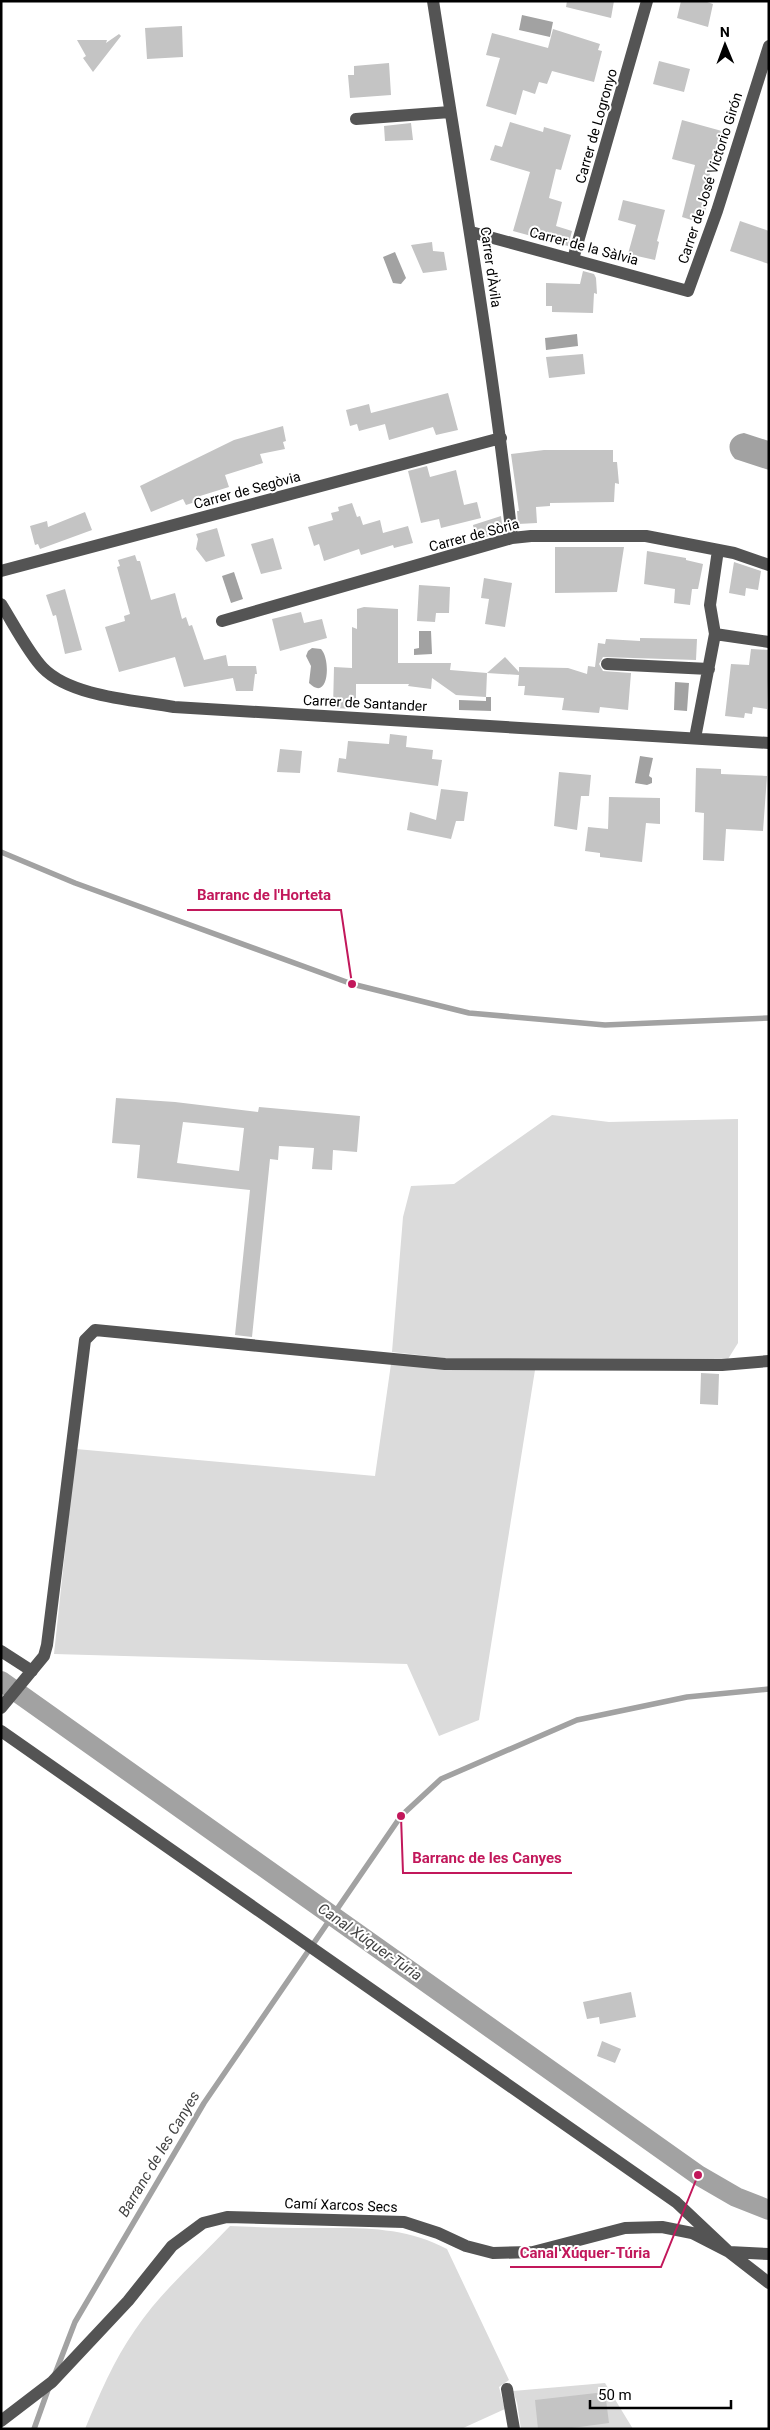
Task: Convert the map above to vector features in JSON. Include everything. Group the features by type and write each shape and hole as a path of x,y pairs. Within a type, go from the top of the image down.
{"street":[{"name":"Carrer d'Àvila","path":"433,1 471,232 501,438 512,538"},
{"name":"Carrer de Logronyo","path":"574,259 647,1"},
{"name":"Carrer de José Victorio Girón","path":"688,291 711,229 769,46"},
{"path":"356,119 450,112"},
{"name":"Carrer de la Sàlvia","path":"471,232 688,291"},
{"name":"Carrer de Segòvia","path":"1,571 501,438"},
{"name":"Carrer de Sòria","path":"222,621 512,538 531,536 646,536 734,553 769,565"},
{"path":"695,738 715,634 710,605 718,550"},
{"name":"Carrer de Santander","path":"1,604 42,667 62,682 102,694 174,707 769,743"},
{"path":"715,634 769,642"},
{"path":"607,664 709,669"},
{"path":"1,1708 44,1656 47,1645 85,1340 95,1330 445,1364 722,1365 769,1361"},
{"path":"1,1651 29,1674"},
{"path":"1,1731 676,2202 729,2252 769,2254"},
{"name":"Camí Xarcos Secs","path":"1,2421 52,2382 128,2301 172,2246 203,2223 227,2217 404,2222 438,2233 466,2246 493,2253 533,2252 625,2228 662,2227 692,2233 729,2252 769,2283"},
{"path":"506,2389 514,2429"}],"shaded area":[{"path":"522,15 553,22 550,37 519,30"},
{"path":"395,252 406,278 401,284 393,283 383,257"},
{"path":"577,334 578,346 546,350 545,338"},
{"path":"744,433 769,441 769,470 735,459 732,455 729,447 732,439"},
{"path":"234,572 243,599 231,603 222,576"},
{"path":"419,631 431,631 432,654 414,655 414,649 419,648"},
{"path":"312,648 321,649 326,661 326,677 321,688 316,688 309,683 311,666 306,656"},
{"path":"675,682 689,683 687,711 674,710"},
{"path":"486,697 491,697 491,711 459,710 459,700 486,701"},
{"path":"640,756 653,758 649,776 652,778 652,783 647,785 635,783"},
{"path":"552,1115 609,1122 738,1119 738,1343 728,1359 446,1358 392,1352 403,1217 411,1186 454,1184"},
{"path":"391,1364 535,1370 479,1720 439,1736 407,1664 54,1654 76,1449 375,1476"},
{"path":"230,2226 361,2228 413,2236 447,2249 509,2380 499,2387 505,2409 461,2429 85,2429 101,2391 127,2341 156,2302"},
{"path":"605,2383 633,2429 521,2429 513,2391"}],"building":[{"path":"567,1 614,1 611,18 566,7"},
{"path":"681,1 704,1 713,4 708,27 677,18"},
{"path":"182,26 183,57 147,59 145,28"},
{"path":"553,29 600,44 598,50 602,51 594,82 552,71 547,84 539,82 535,94 523,90 516,115 486,106 500,58 486,55 492,33 548,48"},
{"path":"119,34 121,36 93,72 83,58 86,56 77,40 107,40 106,43"},
{"path":"659,61 690,69 684,92 653,84"},
{"path":"389,63 391,95 350,98 348,75 354,75 354,66"},
{"path":"682,120 729,133 721,161 714,159 702,203 707,205 701,223 682,217 695,165 672,159"},
{"path":"510,122 543,132 544,127 571,135 561,170 556,169 549,198 562,202 556,226 572,231 568,246 513,231 530,172 490,160 495,145 502,147"},
{"path":"411,123 413,140 385,141 384,126"},
{"path":"623,200 665,210 657,241 659,242 655,260 628,254 636,225 618,220"},
{"path":"740,221 769,231 769,264 730,251"},
{"path":"432,242 433,251 444,252 447,270 423,273 411,245"},
{"path":"583,271 594,274 596,278 597,294 594,293 593,313 552,312 552,306 546,306 546,283 580,284"},
{"path":"583,354 585,374 549,378 546,357"},
{"path":"448,393 458,430 436,435 433,427 389,440 385,424 359,431 357,424 350,426 346,410 369,404 371,413"},
{"path":"283,426 286,441 283,442 285,449 260,454 263,463 225,475 229,487 200,496 201,500 186,505 183,499 151,512 140,486 234,440"},
{"path":"544,450 613,450 613,462 617,462 619,484 615,483 614,502 550,503 550,506 536,507 537,523 518,524 517,511 519,511 511,454"},
{"path":"427,466 430,477 456,470 464,505 477,502 481,518 441,528 439,519 421,523 408,471"},
{"path":"352,503 357,517 360,516 363,525 380,520 383,533 408,526 413,543 394,548 393,545 361,555 359,549 324,561 319,544 314,546 308,527 333,520 331,513 339,511 338,507"},
{"path":"85,512 92,530 40,549 38,544 35,545 30,526 47,521 48,527"},
{"path":"501,516 502,524 500,524 497,534 476,540 473,525"},
{"path":"217,528 225,556 206,562 196,549 198,539 196,534"},
{"path":"273,538 282,569 261,574 251,544"},
{"path":"555,547 624,547 617,592 555,593"},
{"path":"647,551 686,558 686,560 703,564 698,589 692,589 690,605 674,603 675,589 644,584"},
{"path":"135,555 137,561 140,561 151,600 175,593 182,619 186,617 189,626 192,625 204,660 226,655 228,666 256,666 257,674 255,674 253,691 236,691 233,678 184,687 175,657 119,672 105,627 125,621 124,616 130,614 117,567 120,566 118,560"},
{"path":"734,562 761,571 758,590 746,588 745,596 729,593"},
{"path":"484,578 512,583 505,627 485,624 489,599 481,598"},
{"path":"419,585 450,587 449,613 436,613 435,622 417,621"},
{"path":"65,589 82,650 65,654 56,615 53,616 46,595"},
{"path":"364,607 398,609 398,663 451,663 450,670 487,673 486,697 456,695 432,678 431,689 408,686 409,684 356,684 356,709 333,708 334,667 352,668 352,627 357,629 357,609"},
{"path":"301,612 304,623 322,619 327,638 280,651 272,619"},
{"path":"640,638 697,639 696,660 603,657 599,664 603,671 631,673 628,710 600,707 599,713 562,710 564,698 524,695 525,686 518,686 519,675 487,673 505,657 519,672 519,667 568,668 587,674 588,666 595,667 598,643 605,644 606,639 640,641"},
{"path":"751,649 769,650 767,709 753,707 752,714 745,713 744,718 725,716 731,664 749,665"},
{"path":"390,734 407,736 406,747 433,750 432,759 442,760 438,786 337,772 339,758 346,759 348,741 389,744"},
{"path":"280,749 302,751 300,773 277,772"},
{"path":"696,768 721,769 721,774 767,776 763,831 726,829 724,861 703,860 704,813 695,812"},
{"path":"559,772 591,775 589,796 581,796 577,830 554,826"},
{"path":"441,789 468,792 464,821 456,821 451,839 407,830 410,812 436,820"},
{"path":"609,797 660,798 660,824 646,823 642,862 600,857 600,853 585,851 588,827 608,829"},
{"path":"116,1098 175,1102 258,1112 259,1107 360,1116 357,1152 333,1150 332,1170 312,1169 314,1148 279,1146 278,1160 270,1159 252,1337 235,1335 250,1190 137,1178 140,1145 112,1143","holes":["183,1122 244,1128 239,1171 177,1163"]},
{"path":"701,1373 719,1374 718,1405 700,1404"},
{"path":"631,1992 636,2017 600,2024 599,2017 587,2019 583,2002"},
{"path":"602,2041 621,2049 615,2063 597,2056"},
{"path":"605,2392 609,2423 564,2429 538,2429 535,2400"}],"waterway":[{"path":"1,852 75,883 352,984 469,1013 605,1025 769,1018"},
{"name":"Canal Xúquer-Túria","path":"1,1681 698,2175 736,2197 769,2210"},
{"name":"Barranc de les Canyes","path":"55,2374 75,2322 204,2103 401,1816 441,1779 577,1720 687,1697 769,1689"},
{"name":"Barranc de les Canyes","path":"34,2429 49,2387"}],"place":[{"name":"Barranc de l'Horteta","path":"352,984"},
{"name":"Barranc de les Canyes","path":"401,1816"},
{"name":"Canal Xúquer-Túria","path":"698,2175"}]}
